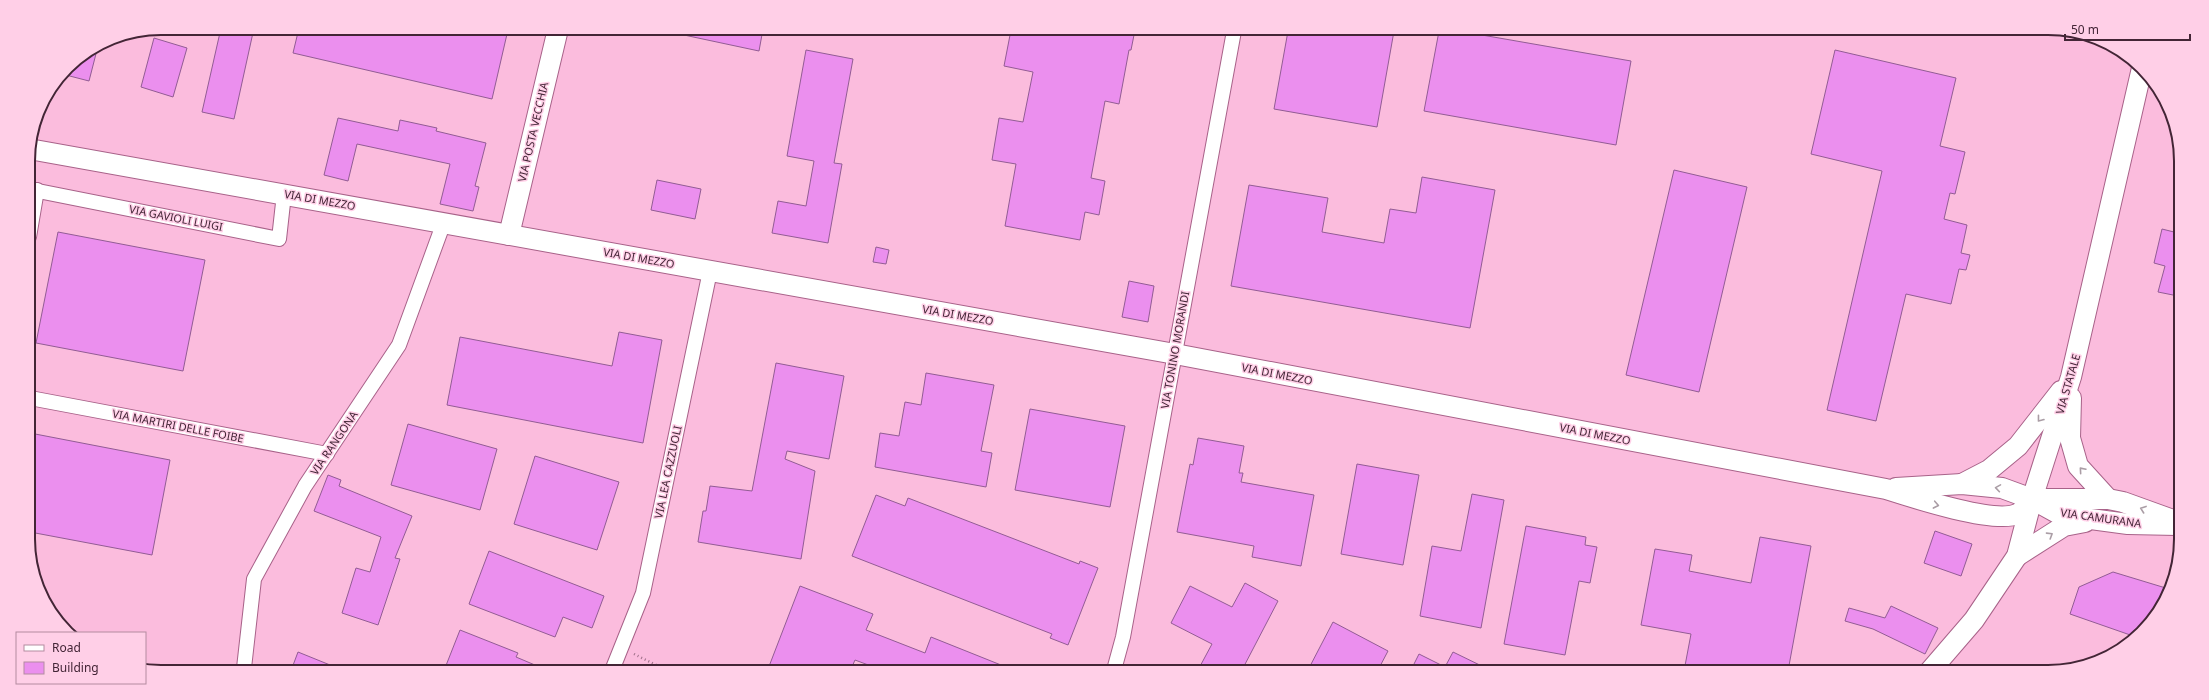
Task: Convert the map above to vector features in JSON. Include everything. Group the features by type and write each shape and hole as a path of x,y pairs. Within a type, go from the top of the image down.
{"street":[{"name":"VIA POSTA VECCHIA","path":"509,235 557,35"},
{"name":"VIA TONINO MORANDI","path":"1115,665 1123,637 1233,35"},
{"name":"VIA STATALE","path":"1935,665 1974,620 2017,556 2032,499 2071,377 2140,76"},
{"name":"VIA DI MEZZO","path":"35,150 444,222 509,235 1175,354 1886,489"},
{"name":"VIA GAVIOLI LUIGI","path":"35,190 279,239 284,194"},
{"name":"VIA RANGONA","path":"244,665 254,579 305,486 399,345 444,222"},
{"name":"VIA LEA CAZZUOLI","path":"614,665 643,593 710,271"},
{"path":"1962,484 1989,470 2018,446 2071,377"},
{"path":"2071,377 2070,438 2078,466 2108,499"},
{"name":"VIA MARTIRI DELLE FOIBE","path":"35,399 327,454"},
{"path":"1962,484 2002,488 2032,499 2017,514 2000,517 1931,504 1886,489 1962,484"},
{"name":"VIA CAMURANA","path":"2032,499 2108,499 2123,502 2174,520"},
{"name":"VIA CAMURANA","path":"2032,499 2061,515 2128,524 2174,526"},
{"path":"2000,517 2012,529 2017,556 2064,526 2097,520"}],"path":[{"path":"621,647 656,665"}],"building":[{"path":"219,35 252,35 234,119 202,112"},
{"path":"297,35 507,35 492,99 293,53"},
{"path":"684,35 762,35 759,51"},
{"path":"1010,35 1134,35 1131,50 1129,50 1119,104 1105,101 1091,178 1105,181 1099,215 1085,212 1080,240 1005,226 1016,164 992,160 999,118 1023,122 1033,72 1004,66"},
{"path":"1287,35 1393,35 1377,127 1274,109"},
{"path":"1438,35 1482,35 1631,61 1616,145 1424,111"},
{"path":"154,38 187,48 173,97 141,87"},
{"path":"806,50 853,59 834,163 842,164 828,243 772,233 778,201 806,206 814,161 787,156"},
{"path":"1835,50 1956,78 1940,146 1965,152 1955,194 1950,193 1944,219 1967,225 1961,253 1970,255 1966,270 1959,269 1951,304 1906,294 1876,421 1827,410 1882,171 1811,154"},
{"path":"96,53 89,81 69,76 84,61"},
{"path":"338,118 398,131 400,120 437,128 436,131 486,143 475,186 479,187 473,211 440,204 450,164 357,144 348,181 324,175"},
{"path":"1674,170 1747,187 1699,392 1626,375"},
{"path":"1422,177 1495,190 1470,328 1231,286 1249,185 1328,198 1322,232 1384,243 1390,209 1416,213"},
{"path":"657,180 701,189 695,219 651,210"},
{"path":"2162,229 2174,232 2174,295 2158,292 2165,266 2154,263"},
{"path":"58,232 205,260 183,371 36,343"},
{"path":"876,247 889,250 886,264 873,262"},
{"path":"1129,281 1154,286 1148,322 1122,317"},
{"path":"619,332 662,340 643,443 447,405 460,337 612,366"},
{"path":"776,363 844,376 829,459 787,451 785,459 815,471 801,559 698,542 703,511 706,511 710,486 752,491"},
{"path":"926,373 994,385 981,451 992,453 986,487 875,467 880,433 899,436 905,402 921,405"},
{"path":"1030,409 1125,426 1110,507 1015,490"},
{"path":"408,424 497,449 480,510 391,485"},
{"path":"35,434 170,460 152,555 35,533"},
{"path":"1198,438 1244,446 1239,473 1243,473 1241,482 1314,495 1301,566 1252,557 1254,546 1177,532 1190,464 1193,465"},
{"path":"535,456 619,482 597,550 514,524"},
{"path":"1357,464 1419,475 1403,565 1341,554"},
{"path":"328,475 341,480 339,486 412,516 395,558 400,559 378,625 342,613 356,568 370,572 381,537 314,511"},
{"path":"1472,494 1504,500 1481,628 1420,616 1432,546 1461,551"},
{"path":"876,495 905,506 908,498 1079,564 1080,561 1098,568 1068,645 1050,638 1052,634 852,556"},
{"path":"1526,526 1586,537 1585,545 1597,547 1590,583 1579,581 1565,655 1504,644"},
{"path":"1935,531 1972,544 1961,576 1924,563"},
{"path":"1760,537 1811,546 1789,665 1685,665 1691,634 1641,625 1655,549 1692,555 1689,571 1751,583"},
{"path":"489,551 604,596 592,628 563,617 555,637 469,604"},
{"path":"2113,572 2164,587 2148,616 2130,635 2070,614 2079,587"},
{"path":"1245,583 1278,601 1245,665 1201,665 1212,644 1171,623 1190,586 1232,607"},
{"path":"800,586 873,614 866,630 925,653 931,637 1001,665 868,665 855,660 853,665 770,665"},
{"path":"1891,606 1938,628 1925,654 1873,629 1845,621 1849,608 1885,618"},
{"path":"1333,622 1388,651 1381,665 1311,665"},
{"path":"460,630 518,653 516,657 535,665 446,665"},
{"path":"298,652 330,665 293,665"},
{"path":"1453,652 1480,665 1446,665"},
{"path":"1419,654 1441,665 1414,665"}]}
